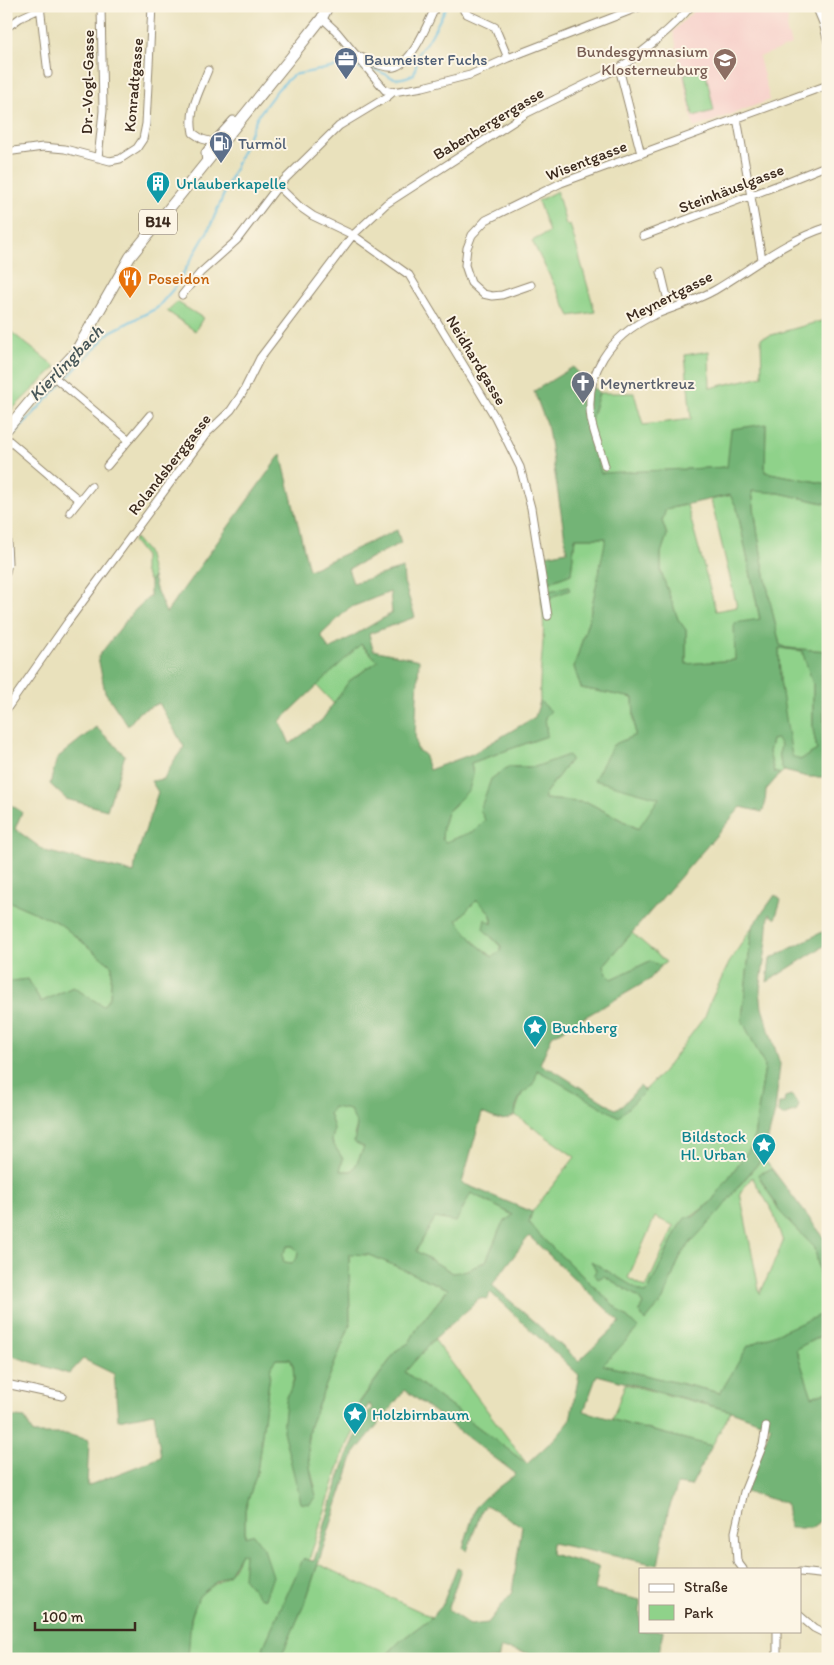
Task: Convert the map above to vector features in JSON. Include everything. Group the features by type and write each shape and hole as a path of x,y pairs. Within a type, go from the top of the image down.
{"main road":[{"name":"B14","path":"6,430 32,399 55,378 75,353 130,257 322,18 328,6"}],"street":[{"name":"Dr.-Vogl-Gasse","path":"98,158 103,111 101,6"},
{"name":"Konradtgasse","path":"6,152 43,147 65,149 110,161 120,159 137,148 143,139 146,124 152,6"},
{"path":"356,54 384,66 395,67 406,60 418,44 436,6"},
{"path":"463,6 467,14 495,27 508,58"},
{"path":"322,18 336,31 385,90 393,92 423,87 470,75 508,58 642,6"},
{"name":"Babenbergergasse","path":"353,236 386,204 527,112 629,62 691,6"},
{"path":"816,6 824,15 828,42"},
{"path":"6,28 20,18 42,7 48,74"},
{"path":"619,68 640,154"},
{"path":"208,70 196,98 191,122 193,133 197,137 214,142"},
{"name":"Wisentgasse","path":"531,285 502,295 492,296 484,294 475,288 469,278 465,265 469,241 475,230 486,220 561,183 828,85"},
{"path":"182,295 200,274 237,240 278,186 339,126 393,92"},
{"path":"738,118 762,258"},
{"path":"206,163 205,152 233,120 240,121"},
{"name":"Steinhäuslgasse","path":"643,236 752,196 828,165"},
{"name":"Neidhardgasse","path":"278,186 300,207 313,216 353,236 409,275 500,426 520,467 532,508 548,616"},
{"name":"Meynertgasse","path":"605,466 591,420 591,383 596,369 613,345 634,326 670,308 713,291 762,258 804,236 828,227"},
{"name":"Rolandsberggasse","path":"6,710 67,623 207,433 231,410 243,392 260,358 353,236"},
{"path":"661,272 670,308"},
{"path":"55,378 129,440"},
{"path":"108,466 150,416"},
{"path":"8,440 79,500"},
{"path":"70,512 90,486"},
{"path":"6,523 8,563 6,572"},
{"path":"6,1384 62,1396"},
{"path":"742,1568 737,1561 736,1532 744,1492 763,1445 766,1426"},
{"path":"802,1572 828,1575"},
{"path":"802,1618 814,1628 828,1635"},
{"path":"777,1632 777,1659"}],"shaded area":[{"name":"Bundesgymnasium Klosterneuburg","path":"699,6 769,6 770,9 785,6 788,18 787,31 791,45 759,57 770,100 694,128 673,31"}],"green space":[{"path":"705,69 714,111 693,116 684,74"},
{"path":"557,191 566,225 570,224 595,312 570,316 532,241 549,232 538,201"},
{"path":"177,302 203,318 195,331 167,311"},
{"path":"828,319 828,484 765,472 766,425 728,467 600,474 588,429 599,393 634,393 643,425 691,419 685,355 709,351 710,388 762,376 761,338"},
{"path":"6,328 56,367 6,415"},
{"path":"573,367 599,393 588,429 601,473 727,467 731,429 766,424 765,472 828,484 828,504 779,493 752,491 771,607 780,645 786,648 828,651 828,669 822,674 828,777 808,777 784,771 780,758 781,745 777,739 772,740 769,752 774,772 780,774 766,790 765,805 762,812 741,807 604,965 607,974 612,979 650,961 661,966 649,980 552,1036 540,1064 553,1070 615,1109 622,1106 640,1086 645,1091 619,1117 537,1070 533,1084 522,1093 516,1106 515,1115 502,1120 482,1113 462,1183 532,1212 529,1222 542,1238 638,1328 603,1365 720,1393 748,1346 822,1314 828,1319 828,1332 796,1349 812,1397 828,1391 828,1515 811,1528 789,1528 786,1503 745,1492 771,1426 731,1411 597,1375 584,1411 712,1446 691,1486 678,1484 668,1512 658,1565 552,1543 551,1554 599,1567 595,1590 639,1600 639,1632 663,1632 658,1659 559,1659 501,1648 498,1659 383,1659 400,1641 432,1617 442,1606 457,1567 461,1569 448,1610 470,1625 488,1623 512,1592 522,1526 486,1505 482,1510 467,1551 463,1548 476,1506 516,1474 405,1390 354,1454 306,1600 280,1659 270,1659 272,1655 263,1648 303,1559 314,1561 343,1468 360,1426 372,1408 369,1404 364,1412 356,1408 397,1350 409,1343 418,1327 448,1289 370,1255 349,1254 350,1325 310,1425 307,1441 316,1496 310,1504 301,1503 283,1431 286,1400 294,1380 293,1365 290,1359 276,1359 271,1366 257,1472 245,1510 245,1537 253,1534 264,1549 273,1576 265,1599 259,1597 243,1578 245,1554 241,1553 229,1574 199,1596 191,1618 188,1659 6,1659 6,1416 25,1418 33,1434 66,1434 89,1440 87,1486 161,1457 154,1413 118,1420 114,1374 83,1359 69,1374 6,1354 6,982 28,979 41,1002 73,987 103,1006 110,997 112,966 59,923 6,900 6,806 11,805 22,812 15,829 45,851 134,873 136,858 158,792 151,781 164,779 184,747 159,703 139,712 128,726 105,692 98,657 132,613 150,596 150,582 153,577 166,613 281,454 309,570 397,530 401,543 348,569 353,583 403,568 404,582 415,617 369,634 373,650 419,660 415,734 417,750 424,754 429,770 472,754 535,717 540,701 551,711 545,717 547,736 471,763 473,775 469,790 447,812 442,839 446,842 474,831 485,820 480,810 491,779 508,767 535,767 568,755 571,759 544,795 545,799 589,803 638,829 659,798 594,780 613,745 635,735 633,698 581,688 574,667 590,615 606,538 575,538 571,574 545,584 546,592 568,586 570,590 556,595 542,605 541,556 567,551 548,429 534,391","holes":["730,495 737,508 760,619 734,623 735,660 686,664 686,630 678,619 661,572 661,553 667,535 662,521 666,509","390,592 392,613 329,650 321,635 349,608","361,644 378,661 349,681 322,720 290,744 280,721","779,648 802,651 813,684 813,729 817,750 800,760 792,756 780,680","477,900 488,910 492,920 492,924 485,919 483,929 501,946 501,951 492,957 474,942 457,920","333,1107 350,1110 357,1125 354,1142 364,1147 352,1171 340,1171 343,1159 332,1142 334,1128 329,1114","471,1193 513,1215 502,1224 486,1261 468,1270 453,1273 416,1251 435,1218 456,1222","529,1236 620,1322 579,1361 492,1285","288,1246 293,1246 298,1252 297,1258 292,1263 284,1262 282,1255","490,1292 579,1375 570,1420 556,1437 527,1464 405,1372 434,1339 479,1298 488,1299"]},
{"path":"752,490 779,493 828,504 828,651 786,648 780,645 771,607"},
{"path":"730,495 737,508 760,620 735,660 686,664 686,630 678,619 661,572 661,553 667,535 662,521 666,509 687,505 716,611 737,607 711,500"},
{"path":"135,538 147,552 153,577 150,582 144,571 144,555 133,541"},
{"path":"575,538 607,538 590,615 574,667 581,688 633,698 635,735 613,745 660,798 639,829 589,803 544,799 544,795 571,759 568,756 535,767 508,767 485,820 474,831 446,842 442,839 447,812 455,805 473,775 471,763 547,736 545,717 550,711 540,701 544,629 542,605 556,595 546,592 545,584 571,574"},
{"path":"360,644 378,661 349,681 334,704 316,685"},
{"path":"779,648 802,650 813,684 813,729 817,750 800,760 791,756 780,680"},
{"path":"828,669 828,767 826,766 822,674"},
{"path":"96,727 125,755 107,810 66,799 50,784 57,758"},
{"path":"777,738 781,745 780,758 784,771 780,774 774,772 769,752 772,740"},
{"path":"775,895 781,900 775,919 769,914 760,990 762,1008 780,1064 775,1112 763,1158 680,1257 663,1300 645,1321 639,1311 643,1304 638,1297 604,1276 598,1279 594,1274 596,1270 591,1261 644,1293 648,1291 679,1226 686,1217 693,1217 711,1202 753,1144 765,1066 742,1020 752,927"},
{"path":"477,899 487,910 492,920 492,924 483,929 501,947 501,951 493,957 474,942 457,921"},
{"path":"6,900 59,923 112,966 110,997 103,1006 73,987 41,1002 28,979 6,982"},
{"path":"752,927 742,1019 765,1066 753,1144 711,1202 679,1226 648,1291 644,1293 592,1262 596,1270 638,1297 643,1304 639,1311 645,1321 663,1300 680,1257 763,1158 772,1169 758,1175 781,1213 815,1248 828,1319 822,1315 748,1346 721,1393 602,1365 638,1328 542,1238 529,1222 532,1212 575,1157 515,1115 523,1091 537,1070 619,1116 663,1072 705,1016 729,963","holes":["752,1177 773,1212 783,1242 760,1294 740,1193","655,1217 674,1226 646,1288 628,1278"]},
{"path":"828,929 828,947 827,944 767,982 770,959"},
{"path":"632,933 666,962 661,966 650,961 612,979 607,974 604,965"},
{"path":"791,1095 799,1104 797,1111 784,1116 778,1112 779,1103 784,1103 785,1097"},
{"path":"333,1106 350,1110 357,1125 354,1135 364,1147 352,1171 340,1171 343,1159 332,1142 334,1128 329,1114"},
{"path":"772,1169 828,1243 828,1314 826,1313 815,1248 781,1213 758,1174"},
{"path":"471,1193 513,1215 502,1224 486,1261 468,1270 453,1273 416,1251 435,1218"},
{"path":"288,1246 293,1246 298,1252 297,1258 292,1263 284,1262 282,1255"},
{"path":"349,1254 370,1255 448,1289 418,1327 409,1343 397,1350 356,1407 364,1412 344,1451 309,1560 303,1560 263,1648 267,1653 264,1659 188,1659 190,1625 197,1599 204,1591 224,1579 230,1573 241,1553 245,1554 259,1597 245,1537 245,1510 257,1472 271,1366 276,1359 290,1359 294,1370 293,1380 286,1400 315,1487 308,1456 310,1425 350,1325"},
{"path":"828,1332 828,1391 812,1397 796,1349"},
{"path":"434,1339 527,1464 405,1372"},
{"path":"625,1384 731,1411 712,1446 612,1420"},
{"path":"318,1564 432,1617 400,1641 383,1659 280,1659 306,1600"}],"waterway":[{"name":"Kierlingbach","path":"372,69 395,78 414,74 419,52 431,36 447,6"},
{"name":"Kierlingbach","path":"64,381 110,332 157,308 175,287 209,229 257,117 278,89 293,75 346,65 364,69"},
{"name":"Kierlingbach","path":"6,443 61,384"}],"place":[{"name":"Baumeister Fuchs","path":"346,80"},
{"name":"Bundesgymnasium Klosterneuburg","path":"725,81"},
{"name":"Turmöl","path":"221,164"},
{"name":"Urlauberkapelle","path":"158,204"},
{"name":"Poseidon","path":"130,299"},
{"name":"Meynertkreuz","path":"583,404"},
{"name":"Buchberg","path":"535,1048"},
{"name":"Bildstock Hl. Urban","path":"764,1166"},
{"name":"Holzbirnbaum","path":"355,1435"}]}
